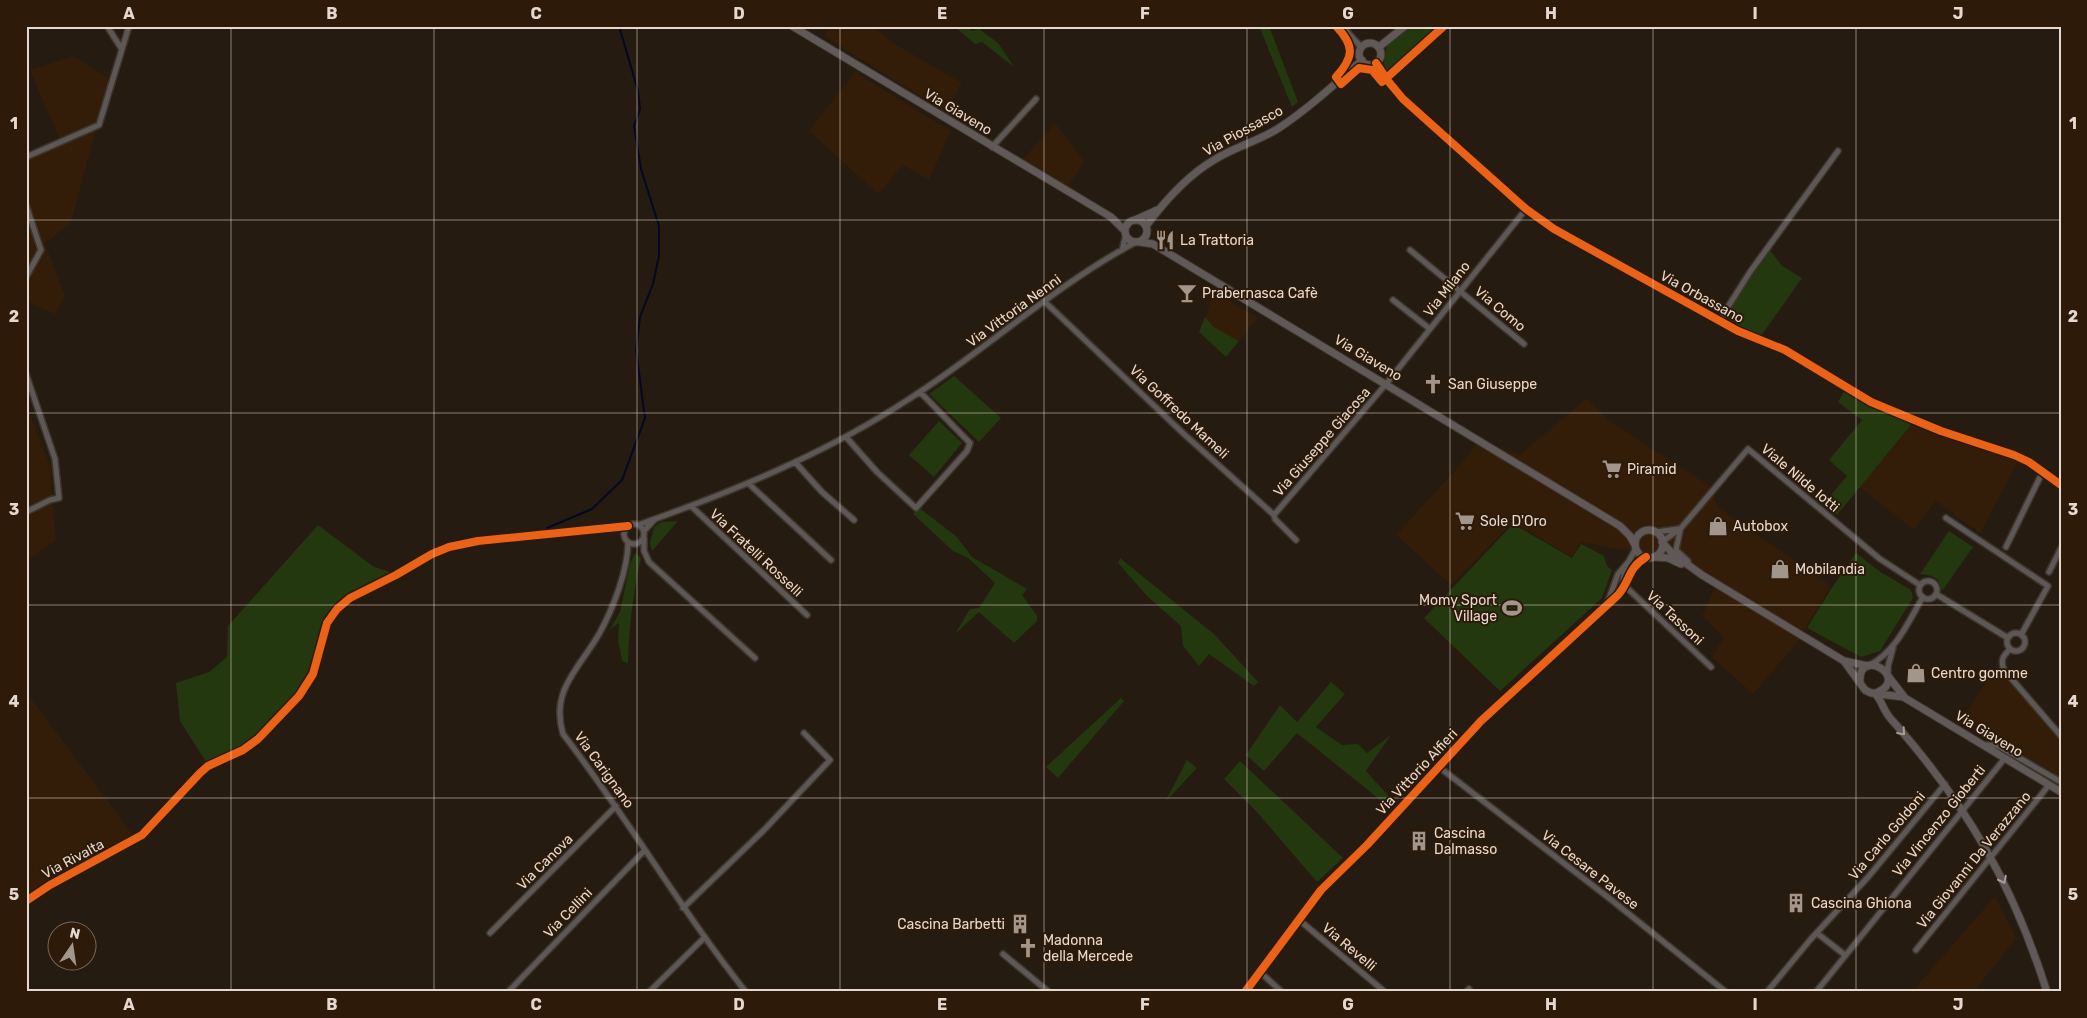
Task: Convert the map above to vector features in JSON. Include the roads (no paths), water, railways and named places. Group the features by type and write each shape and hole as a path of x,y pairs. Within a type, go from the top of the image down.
{"main road":[{"name":"Via Giaveno","path":"792,26 1111,217 1130,240 1153,244 1620,526 1629,535 1640,554 1650,557 1668,558 1701,574"},
{"path":"1379,47 1405,26"},
{"path":"1370,43 1379,47 1381,54 1376,63 1370,65 1362,60 1359,54 1361,47 1370,43"},
{"name":"Via Piossasco","path":"1132,222 1152,214 1213,160 1277,129 1339,82 1362,60"},
{"name":"Via Piossasco","path":"1147,229 1161,207"},
{"name":"Via Giaveno","path":"1111,217 1132,222 1143,222 1147,229"},
{"path":"1126,233 1132,222"},
{"path":"1138,242 1145,238 1147,229"},
{"path":"1147,229 1153,244"},
{"name":"Via Rivalta","path":"26,901 50,885 134,841 152,825 200,772 208,766 244,750 258,739 299,696 313,674 327,623 337,609 350,598 432,554 449,547 478,541 612,526 626,528"},
{"name":"Via Giaveno","path":"1620,526 1656,532 1673,554 1701,574 1844,661 1868,666 1880,666 1905,698"},
{"path":"1635,546 1636,538 1645,531"},
{"path":"1650,557 1660,551 1662,542"},
{"name":"Via Giaveno","path":"1844,661 1865,690 1905,698 2061,792"},
{"path":"1860,682 1860,674 1868,666"},
{"path":"1888,676 1886,686 1876,693 1886,714 1945,784 1991,857 2023,923 2047,992"}],"street":[{"path":"107,26 121,48"},
{"path":"26,156 99,125 129,26"},
{"path":"1342,26 1361,47"},
{"name":"Via Orbassano","path":"1376,63 1403,98 1526,209 1554,229 1738,332 1785,350 1871,402 1941,431 2014,455 2043,471 2061,485"},
{"path":"992,147 1036,99"},
{"path":"1719,321 1750,272 1838,152"},
{"path":"26,205 41,250 26,277"},
{"name":"Via Milano","path":"1386,384 1526,209"},
{"path":"1122,250 1126,233"},
{"name":"Via Vittoria Nenni","path":"638,524 691,506 748,483 846,437 920,392 1045,302 1122,250 1138,242"},
{"name":"Via Como","path":"1410,250 1524,344"},
{"path":"1393,300 1430,329"},
{"name":"Via Goffredo Mameli","path":"1045,302 1185,435 1274,515 1275,519 1296,540"},
{"path":"26,374 55,459 60,498 50,500 26,512"},
{"name":"Via Giuseppe Giacosa","path":"1274,515 1386,384"},
{"path":"846,437 878,472 916,508 967,451 970,443 920,392"},
{"name":"Viale Nilde Iotti","path":"1681,528 1748,449 1880,560 1920,585 1926,581 1933,582 1937,589 1936,594 2008,638"},
{"path":"794,462 822,492 854,520"},
{"path":"2006,546 2043,471"},
{"path":"748,483 831,560"},
{"name":"Via Fratelli Rosselli","path":"691,506 701,518 807,615"},
{"path":"1946,518 2048,586 2021,635"},
{"name":"Via Vittoria Nenni","path":"644,531 655,519"},
{"path":"644,551 624,537 626,528 638,524 644,531 644,551 649,562 755,658"},
{"path":"1656,532 1670,532 1681,528"},
{"path":"1662,542 1681,528"},
{"name":"Via Giaveno","path":"1681,528 1676,542 1676,550 1701,574"},
{"path":"633,544 644,538"},
{"name":"Via Carignano","path":"633,544 614,604 599,634 565,687 560,704 559,718 563,734 616,806 683,908 746,992"},
{"name":"Via Vittorio Alfieri","path":"1625,586 1623,580 1626,565 1635,546"},
{"path":"2049,572 2061,548"},
{"name":"Via Vittorio Alfieri","path":"1245,992 1321,890 1367,845 1481,721 1625,586 1631,570 1650,557"},
{"name":"Via Vittorio Alfieri","path":"1606,605 1618,574 1626,565"},
{"path":"1920,585 1919,593 1923,598"},
{"name":"Via Tassoni","path":"1625,586 1711,667"},
{"path":"1923,598 1930,598 1936,594"},
{"path":"1868,666 1880,660 1894,646 1923,598"},
{"path":"2013,634 2021,635 2025,642 2022,649 2015,652 2007,644 2008,638 2013,634"},
{"path":"1888,676 1888,666 1894,646"},
{"path":"2010,649 2004,655 2001,662 2004,670 2061,736"},
{"path":"683,908 763,831 830,760 804,733"},
{"path":"1984,745 1994,745 2002,748 2061,782"},
{"name":"Via Vincenzo Gioberti","path":"1816,992 2005,758"},
{"name":"Via Cesare Pavese","path":"1438,767 1603,894 1726,992"},
{"name":"Via Carlo Goldoni","path":"1767,992 1810,940 1818,934 1869,876 1945,784"},
{"name":"Via Giovanni Da Verazzano","path":"1916,950 2049,785"},
{"name":"Via Canova","path":"490,934 616,806"},
{"name":"Via Cellini","path":"508,992 644,851"},
{"name":"Via Revelli","path":"1298,919 1385,992"},
{"path":"1818,934 1845,955"},
{"path":"649,992 705,937"},
{"path":"1003,954 1049,992"},
{"path":"1260,972 1282,992"}],"waterway":[{"path":"547,528 592,509 622,480 645,418 636,350 640,317 653,284 659,256 659,226 641,169 634,126 640,109 638,91 619,26"}],"place":[{"name":"La Trattoria","path":"1165,240"},
{"name":"Prabernasca Cafè","path":"1187,293"},
{"name":"San Giuseppe","path":"1433,384"},
{"name":"Piramid","path":"1612,469"},
{"name":"Sole D'Oro","path":"1465,521"},
{"name":"Autobox","path":"1718,526"},
{"name":"Mobilandia","path":"1780,569"},
{"name":"Momy Sport Village","path":"1512,608"},
{"name":"Centro gomme","path":"1916,673"},
{"name":"Cascina Dalmasso","path":"1419,841"},
{"name":"Cascina Ghiona","path":"1796,903"},
{"name":"Cascina Barbetti","path":"1020,924"},
{"name":"Madonna della Mercede","path":"1028,948"}]}
